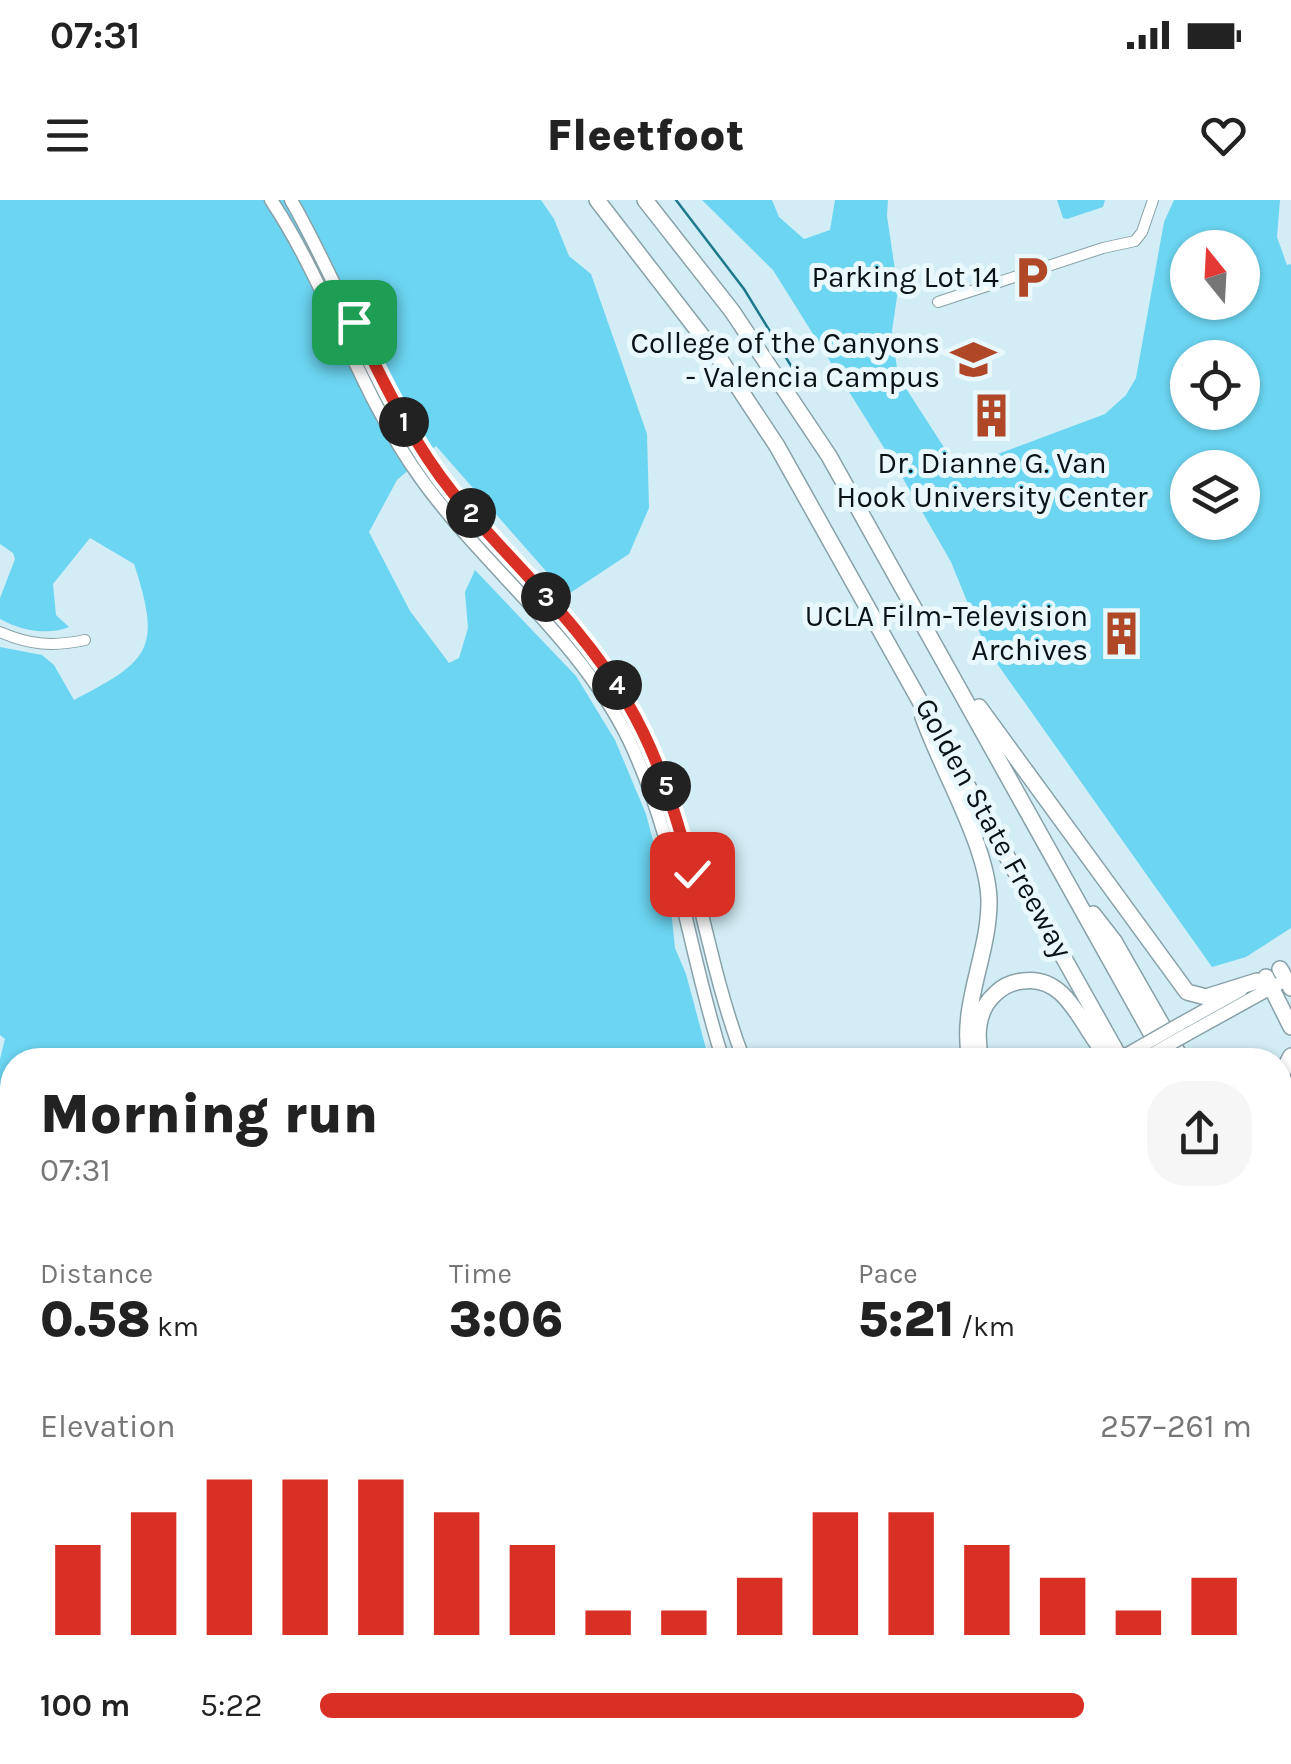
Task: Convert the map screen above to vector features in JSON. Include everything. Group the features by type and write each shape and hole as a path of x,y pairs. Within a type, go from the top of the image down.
{"highway":[{"name":"Golden State Freeway","path":"597,200 743,392 795,475 911,680 1110,1048"},
{"name":"Golden State Freeway","path":"645,200 777,373 829,456 1159,1048"},
{"path":"944,661 1187,992 1206,997 1279,978 1291,1027"},
{"path":"911,680 938,760 981,856 987,884 987,928 967,1021 969,1048"},
{"path":"1062,874 1114,942 1175,1048"},
{"path":"980,1048 979,1025 988,1002 1001,989 1025,980 1045,983 1061,992 1106,1048"}],"main road":[{"path":"271,200 404,454 440,503 581,663 622,726 660,820 720,1048"},
{"path":"291,200 417,442 454,493 580,634 614,681 642,730 678,822 741,1048"},
{"path":"1143,1048 1279,978"},
{"path":"1158,1048 1183,1030"}],"street":[{"path":"938,302 1135,240 1142,232 1153,200"},
{"path":"0,632 44,645 85,640"}],"shaded area":[{"path":"0,200 541,200 554,219 569,256 591,274 647,434 649,508 629,554 567,595 436,446 397,480 369,532 410,611 449,663 459,658 468,628 465,592 475,570 576,676 615,740 646,814 671,909 675,948 706,1048 3,1048 0,647 42,655 54,665 74,700 134,662 143,649 147,616 134,564 90,538 53,584 56,615 69,627 34,630 0,619 0,598 15,559 0,544"},
{"path":"702,200 772,200 779,217 804,239 830,230 835,200 888,200 898,290 892,331 898,376 958,469 1105,414 1126,395 1136,378 1164,222 1174,200 1280,200 1277,237 1287,265 1291,264 1291,928 1246,957 1212,967 986,648 951,562 773,270"},
{"path":"1057,200 1105,200 1103,207 1067,219 1063,218"}],"waterway":[{"path":"676,200 744,289 793,369"}],"place":[{"name":"Parking Lot 14","path":"1032,277"},
{"name":"College of the Canyons - Valencia Campus","path":"973,360"},
{"name":"Dr. Dianne G. Van Hook University Center","path":"992,416"},
{"name":"UCLA Film-Television Archives","path":"1121,633"}],"route":[{"path":"354,322 388,393 431,464 580,634 629,704 668,789 692,874"}]}
